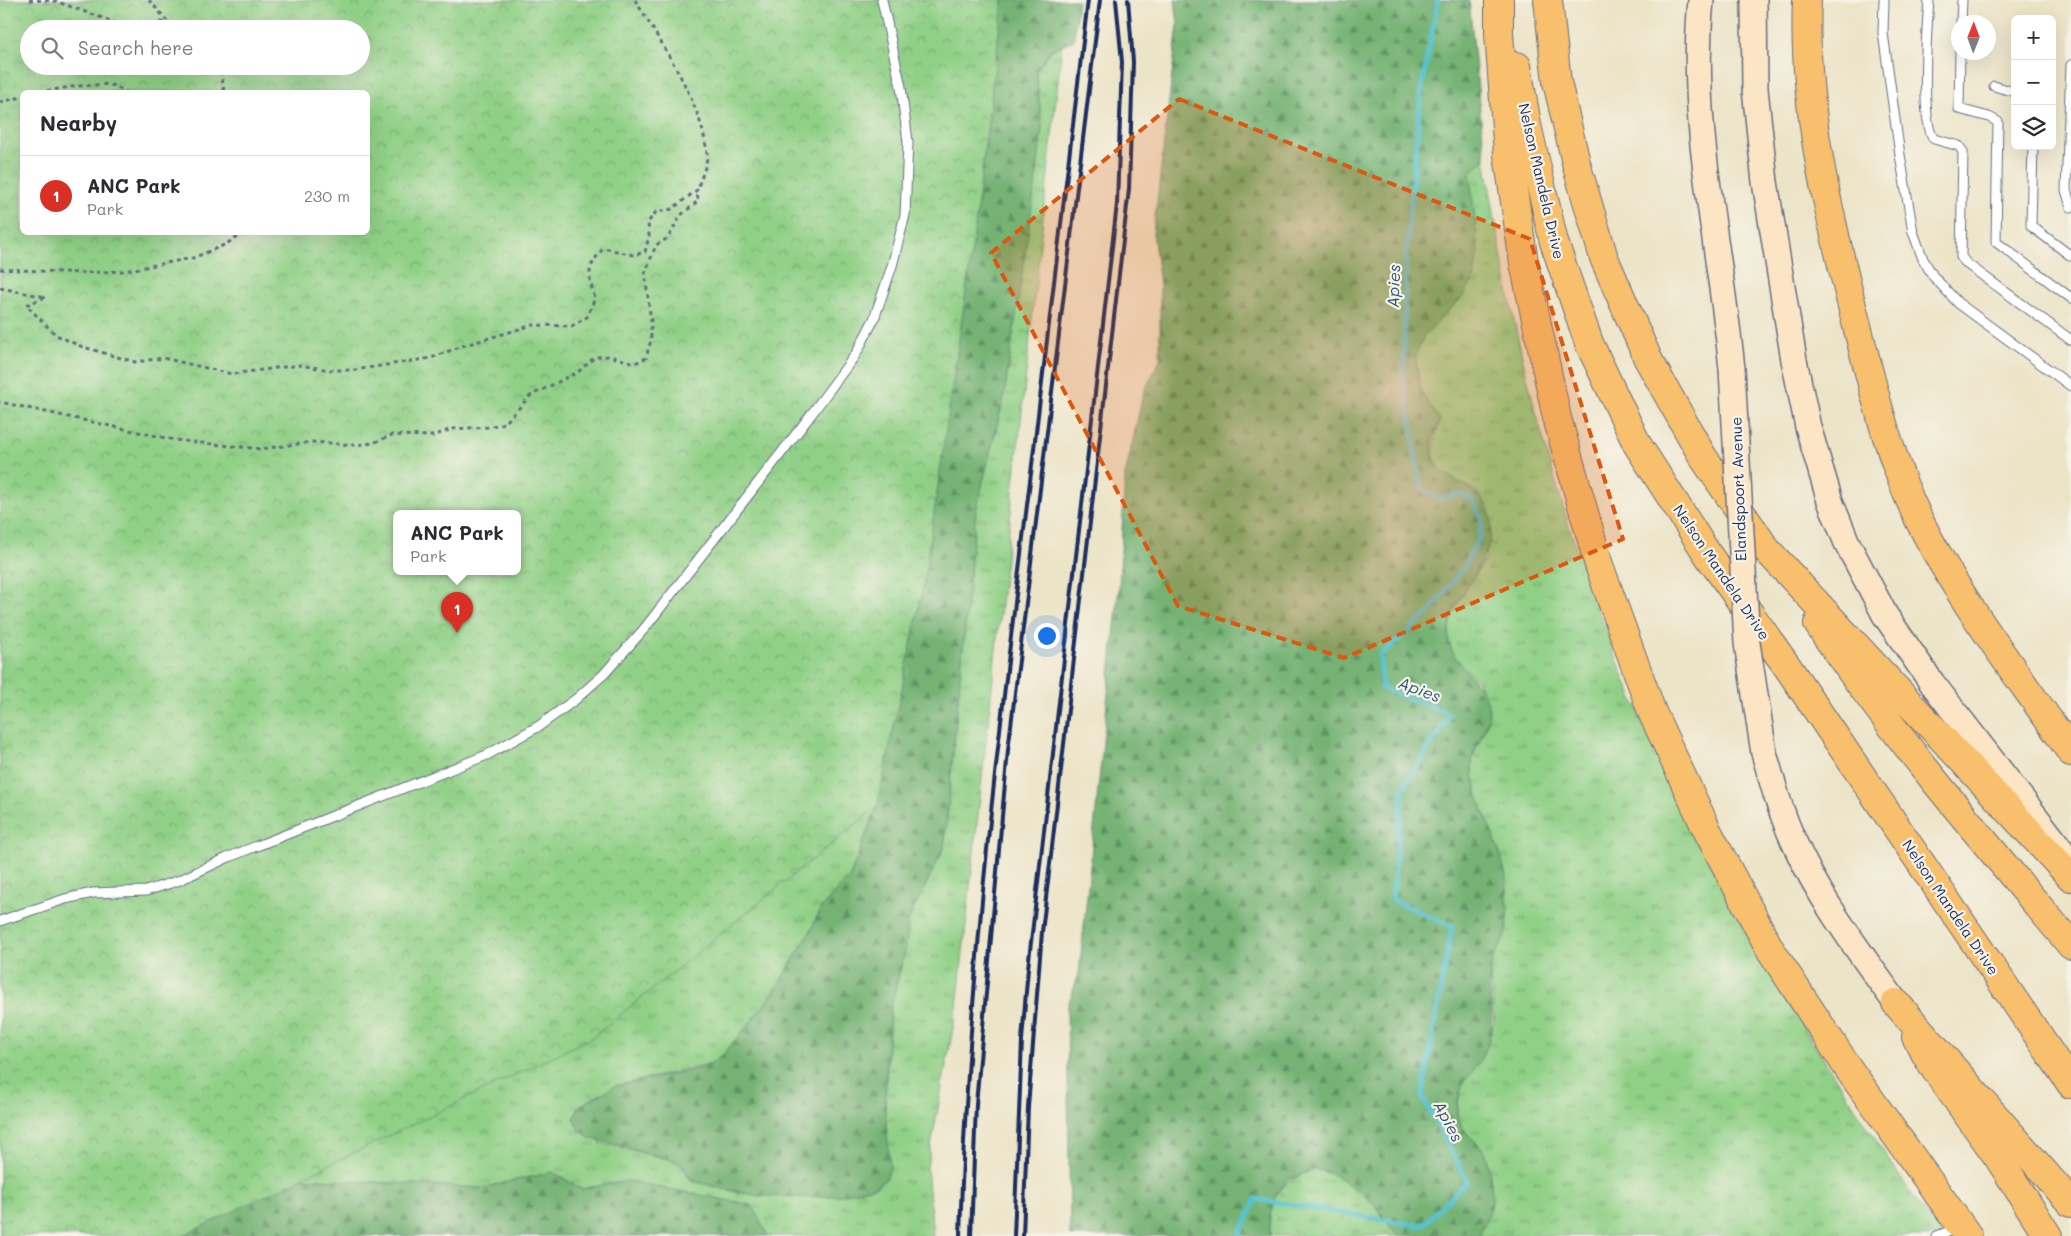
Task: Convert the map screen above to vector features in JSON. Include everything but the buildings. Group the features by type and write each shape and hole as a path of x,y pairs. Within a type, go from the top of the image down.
{"main road":[{"path":"1499,0 1499,33 1508,155 1524,263 1557,418 1600,564 1652,712 1708,830 1770,949 1956,1233"},
{"name":"Nelson Mandela Drive","path":"1508,0 1527,125 1554,242 1589,342 1637,444 1708,555 1789,669 2071,1084"},
{"path":"1548,0 1557,82 1577,166 1604,258 1648,359 1702,457 1852,674 1958,810 2071,945"},
{"name":"Elandspoort Avenue","path":"1700,0 1698,31 1702,133 1732,369 1747,644 1764,753 1782,812 1814,882 1845,931 1896,1003"},
{"path":"1754,0 1756,89 1765,182 1791,341 1808,427 1830,501 1847,543 1885,615 1932,683 2071,862"},
{"path":"1807,0 1808,83 1826,193 1870,378 1901,479 1923,526 1948,572 2071,752"},
{"path":"1766,549 2071,877"},
{"path":"1896,1003 2071,1203"},
{"path":"1896,1003 1932,1065 1998,1157 2048,1236"}],"lane":[{"path":"0,921 65,899 93,893 146,891 180,880 229,857 487,755 539,726 576,699 604,674 644,629 807,420 856,354 874,319 892,266 905,215 908,142 901,87 882,0"},
{"path":"1884,0 1883,33 1900,155 1913,232 1923,259 1933,276 1958,303 2071,386"},
{"path":"1929,0 1926,92 1931,134 1934,138 1959,146 1963,152 1961,257 1967,264 2071,340"},
{"path":"1961,15 1962,0"},
{"path":"1960,60 1959,109 1989,117 1998,122 1996,242 2071,298"},
{"path":"2071,64 2066,190 2067,200 2071,207"},
{"path":"1994,86 2011,91"},
{"path":"2033,150 2031,226 2071,256"}],"path":[{"path":"29,0 56,1 108,20"},
{"path":"149,0 166,20"},
{"path":"0,402 175,440 261,448 312,442 355,445 373,443 392,435 433,436 452,429 488,427 505,423 530,396 578,372 595,357 609,356 635,364 646,358 651,340 652,322 645,273 656,245 668,238 680,215 698,201 697,190 707,155 696,110 674,64 635,0"},
{"path":"221,75 224,90"},
{"path":"53,90 110,84 123,90"},
{"path":"0,102 20,97"},
{"path":"0,288 46,297 26,305 56,335 80,346 135,362 163,358 232,374 298,365 330,370 355,370 388,366 431,358 462,346 533,325 572,326 587,317 595,298 588,278 593,259 604,248 633,255 645,252 649,236 648,222 656,212 672,209 697,190"},
{"path":"0,269 82,273 123,271 193,258 222,246 242,235"}],"highlighted area":[{"path":"1179,99 1530,239 1623,539 1344,658 1178,606 991,253"}],"green space":[{"path":"0,0 1003,0 973,242 924,582 877,807 593,1037 182,1236 0,1236"},
{"path":"1003,0 1078,0 1074,40 1051,50 1036,71 1042,127 1037,172 1004,397 976,510 944,848 908,921 906,947 890,1010 885,1083 885,1111 890,1166 887,1178 877,1186 841,1195 814,1197 759,1196 700,1183 689,1178 684,1167 673,1160 589,1138 579,1130 574,1118 579,1106 615,1086 696,1069 711,1064 722,1056 771,997 811,930 821,908 850,876 877,807 924,582 973,242"},
{"path":"1175,0 1469,0 1485,159 1470,173 1478,252 1474,279 1464,295 1424,336 1415,355 1421,392 1440,421 1432,443 1434,459 1440,469 1480,497 1488,508 1491,523 1490,540 1485,556 1461,597 1449,625 1451,649 1461,665 1479,686 1488,704 1488,721 1474,752 1472,768 1479,799 1502,861 1507,890 1506,930 1492,963 1490,979 1492,1019 1489,1041 1476,1068 1461,1089 1457,1109 1459,1123 1485,1153 1489,1169 1492,1202 1489,1215 1479,1236 1397,1236 1373,1202 1333,1173 1314,1169 1288,1180 1276,1194 1269,1219 1270,1236 1070,1236 1067,1008 1079,973 1119,587 1125,475 1143,394 1160,359 1160,285 1153,233 1178,25"},
{"path":"1062,44 957,1007 927,1167 933,1236 768,1236 752,1205 627,1181 581,1189 553,1172 481,1188 301,1178 383,1137 782,882 877,807 850,876 821,908 811,930 771,997 722,1056 711,1064 615,1086 600,1143 673,1160 684,1167 689,1178 726,1190 783,1197 841,1195 885,1111 890,1010 906,947 908,921 944,848 976,510 1004,397 1042,127 1036,71 1051,50"},
{"path":"1485,159 1510,300 1543,438 1570,528 1600,615 1633,700 1670,783 1711,865 1755,945 1802,1025 1907,1187 1942,1236 1479,1236 1492,1203 1486,1153 1462,1129 1457,1112 1461,1084 1484,1054 1494,1022 1490,971 1494,954 1505,935 1500,857 1479,802 1472,768 1472,759 1487,724 1479,682 1453,655 1448,638 1452,612 1487,557 1478,492 1444,473 1434,459 1435,437 1440,420 1421,392 1415,355 1424,336 1464,295 1478,252 1469,173"},
{"path":"1314,1169 1328,1173 1352,1185 1380,1213 1397,1236 1270,1236 1271,1210 1273,1201 1278,1193 1292,1180"},
{"path":"553,1172 581,1189 627,1181 752,1205 768,1236 182,1236 301,1178 481,1188"}],"waterway":[{"name":"Apies","path":"1239,1236 1256,1199 1422,1226 1467,1181 1422,1096 1452,926 1392,900 1403,789 1450,714 1382,688 1380,656 1428,614 1464,567 1480,536 1482,520 1472,499 1458,494 1440,499 1421,489 1403,374 1406,257 1421,91 1438,0"}],"railway":[{"path":"960,1236 970,1043 997,753 1088,0"},
{"path":"971,1236 976,1104 1008,750 1100,0"},
{"path":"1014,1236 1022,1040 1028,968 1117,204 1122,62 1116,0"},
{"path":"1023,1236 1028,1107 1042,932 1129,189 1133,62 1128,0"}],"place":[{"name":"ANC Park","path":"457,633"}]}
